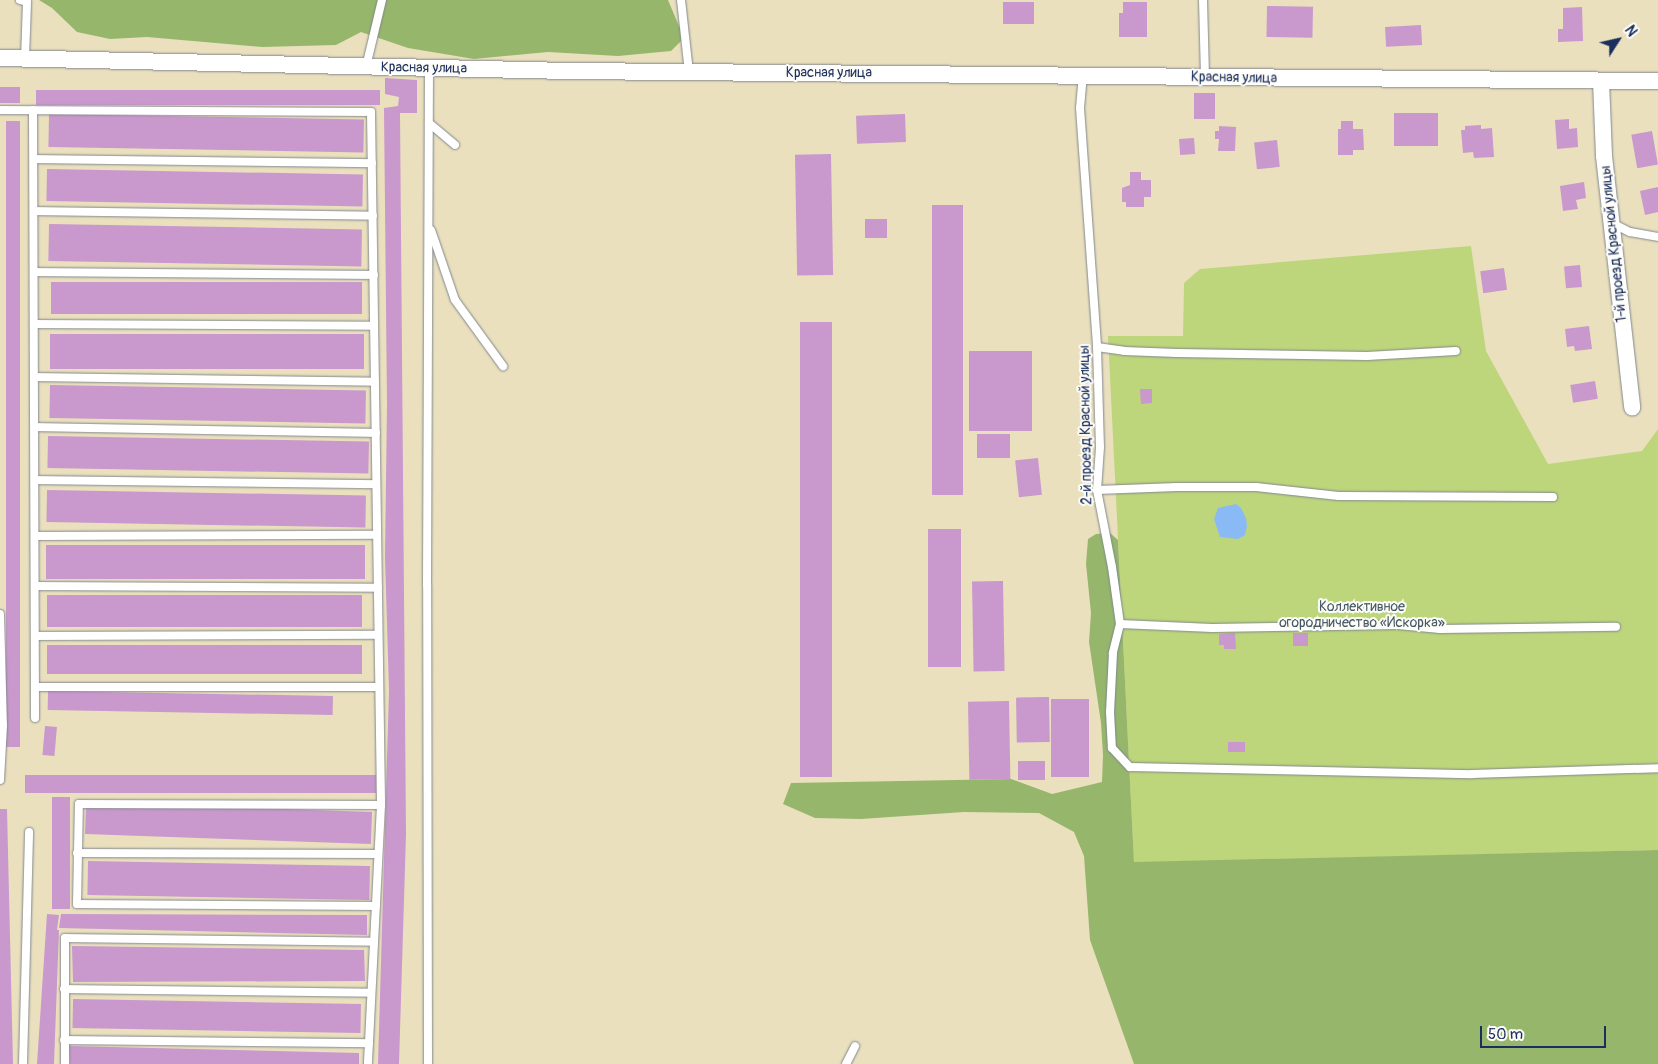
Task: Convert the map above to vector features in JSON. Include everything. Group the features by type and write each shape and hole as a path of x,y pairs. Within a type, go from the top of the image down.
{"street":[{"name":"Красная улица","path":"0,58 429,70 1083,74 1205,78 1658,81"},
{"name":"1-й проезд Красной улицы","path":"1601,81 1604,156 1632,407"}],"lane":[{"path":"20,0 27,2 25,59"},
{"path":"366,67 382,0"},
{"path":"681,0 689,72"},
{"path":"1203,0 1205,78"},
{"path":"428,1064 429,70"},
{"name":"2-й проезд Красной улицы","path":"1083,74 1080,108 1097,347 1100,447 1097,490 1112,567 1120,624 1113,663 1110,712 1112,748 1130,767 1472,774 1658,768"},
{"path":"0,110 371,112 380,805 368,1064"},
{"path":"34,110 35,718"},
{"path":"429,123 455,145"},
{"path":"34,159 372,163"},
{"path":"34,211 373,216"},
{"path":"429,223 455,300 503,366"},
{"path":"1612,223 1630,232 1658,237"},
{"path":"34,272 374,275"},
{"path":"34,324 374,326"},
{"path":"1097,347 1124,351 1177,353 1367,356 1456,351"},
{"path":"34,377 375,382"},
{"path":"34,427 376,433"},
{"path":"35,480 376,484"},
{"path":"1097,490 1177,486 1256,487 1339,496 1553,497"},
{"path":"35,536 377,535"},
{"path":"35,586 378,588"},
{"path":"0,614 0,780"},
{"path":"1120,624 1212,628 1398,625 1440,629 1616,627"},
{"path":"35,636 378,635"},
{"path":"35,687 379,687"},
{"path":"376,906 77,904 77,852 79,804 380,805"},
{"path":"23,1064 29,832"},
{"path":"77,852 378,854"},
{"path":"65,1064 65,938 374,942"},
{"path":"64,989 371,993"},
{"path":"64,1040 369,1043"},
{"path":"846,1064 855,1046"}],"green space":[{"path":"39,0 668,0 684,38 671,51 618,56 548,52 474,59 408,48 361,32 336,45 262,47 147,37 110,39 77,32 52,8"},
{"name":"Коллективное огородничество «Искорка»","path":"1471,246 1486,351 1548,464 1642,451 1658,429 1658,850 1134,863 1108,336 1183,336 1184,283 1200,269"},
{"path":"1110,533 1118,540 1134,862 1658,850 1658,1064 1134,1064 1090,940 1084,856 1074,832 1039,813 964,812 861,819 815,818 783,804 791,783 1011,779 1052,794 1102,782 1101,723 1089,642 1091,613 1086,564 1088,539 1096,534"}],"water":[{"path":"1236,504 1241,508 1246,518 1245,535 1238,539 1220,537 1214,519 1218,508"}],"building":[{"path":"1003,2 1034,2 1034,24 1003,24"},
{"path":"1123,2 1147,2 1147,37 1119,37 1119,13 1123,13"},
{"path":"1267,6 1313,7 1312,38 1266,37"},
{"path":"1582,7 1583,41 1558,42 1558,29 1563,29 1563,8"},
{"path":"1421,25 1422,45 1386,47 1385,27"},
{"path":"385,78 417,80 417,113 400,113 406,834 399,1064 378,1064 389,691 385,558 387,404 384,108 398,106 399,97 385,94"},
{"path":"0,87 20,87 20,103 0,103"},
{"path":"36,90 380,90 380,105 36,105"},
{"path":"1194,93 1215,93 1215,119 1194,119"},
{"path":"1394,113 1438,113 1438,146 1394,146"},
{"path":"49,114 364,119 363,152 48,147"},
{"path":"905,114 906,142 857,144 856,116"},
{"path":"1569,119 1569,129 1577,128 1578,147 1557,149 1555,120"},
{"path":"6,121 20,121 20,747 6,747"},
{"path":"1341,121 1353,121 1353,129 1363,129 1364,150 1353,150 1353,155 1338,155 1338,129 1341,129"},
{"path":"1481,125 1481,129 1492,128 1494,157 1474,158 1473,152 1463,153 1461,130 1465,130 1465,126"},
{"path":"1219,126 1236,127 1235,151 1218,151 1219,139 1215,139 1215,131 1219,131"},
{"path":"1652,131 1658,164 1637,168 1631,135"},
{"path":"1194,138 1195,154 1180,155 1179,139"},
{"path":"1277,140 1280,167 1257,169 1254,142"},
{"path":"831,154 833,275 797,276 795,155"},
{"path":"47,169 363,175 362,207 46,201"},
{"path":"1130,172 1141,172 1141,180 1151,180 1151,197 1144,197 1144,207 1126,207 1126,202 1122,202 1122,188 1130,185"},
{"path":"1584,182 1586,198 1576,200 1578,209 1563,211 1560,186"},
{"path":"1658,187 1658,212 1645,215 1640,191"},
{"path":"932,205 963,205 963,495 932,495"},
{"path":"865,219 887,219 887,238 865,238"},
{"path":"49,224 362,229 361,266 48,261"},
{"path":"1580,265 1582,287 1566,288 1564,266"},
{"path":"1504,268 1507,290 1483,293 1480,271"},
{"path":"51,282 362,282 362,314 51,314"},
{"path":"800,322 832,322 832,777 800,777"},
{"path":"1589,326 1592,349 1575,351 1574,346 1567,347 1565,329"},
{"path":"50,334 364,334 364,369 50,369"},
{"path":"969,351 1032,351 1032,431 969,431"},
{"path":"1595,381 1598,399 1573,403 1570,385"},
{"path":"50,385 366,391 365,424 49,418"},
{"path":"1140,389 1152,389 1152,403 1141,404"},
{"path":"977,434 1010,434 1010,458 977,458"},
{"path":"48,436 369,442 368,474 47,468"},
{"path":"1038,458 1042,495 1019,497 1015,460"},
{"path":"47,490 366,496 365,528 46,522"},
{"path":"928,529 961,529 961,667 928,667"},
{"path":"46,545 365,545 365,579 46,579"},
{"path":"1003,581 1005,671 974,672 972,582"},
{"path":"47,595 362,595 362,627 47,627"},
{"path":"1235,633 1236,649 1224,649 1224,645 1219,645 1219,634"},
{"path":"1293,633 1308,633 1308,646 1293,646"},
{"path":"47,645 362,645 362,674 47,674"},
{"path":"48,691 333,696 333,715 48,710"},
{"path":"1049,697 1050,742 1017,743 1016,698"},
{"path":"1051,699 1089,699 1089,777 1051,777"},
{"path":"1009,701 1010,779 969,780 968,702"},
{"path":"45,726 57,727 54,756 42,755"},
{"path":"1228,742 1245,742 1245,752 1228,752"},
{"path":"1018,761 1045,761 1045,780 1018,780"},
{"path":"25,775 376,775 376,793 25,793"},
{"path":"52,797 70,797 70,909 52,909"},
{"path":"86,802 372,812 371,844 85,834"},
{"path":"0,809 7,809 13,1064 0,1064"},
{"path":"88,861 370,866 369,900 87,895"},
{"path":"47,914 59,915 54,1064 37,1064"},
{"path":"61,914 367,915 367,935 59,928"},
{"path":"72,946 364,950 365,981 73,982"},
{"path":"73,999 361,1004 360,1033 72,1028"},
{"path":"69,1046 359,1053 359,1064 70,1064"}]}
